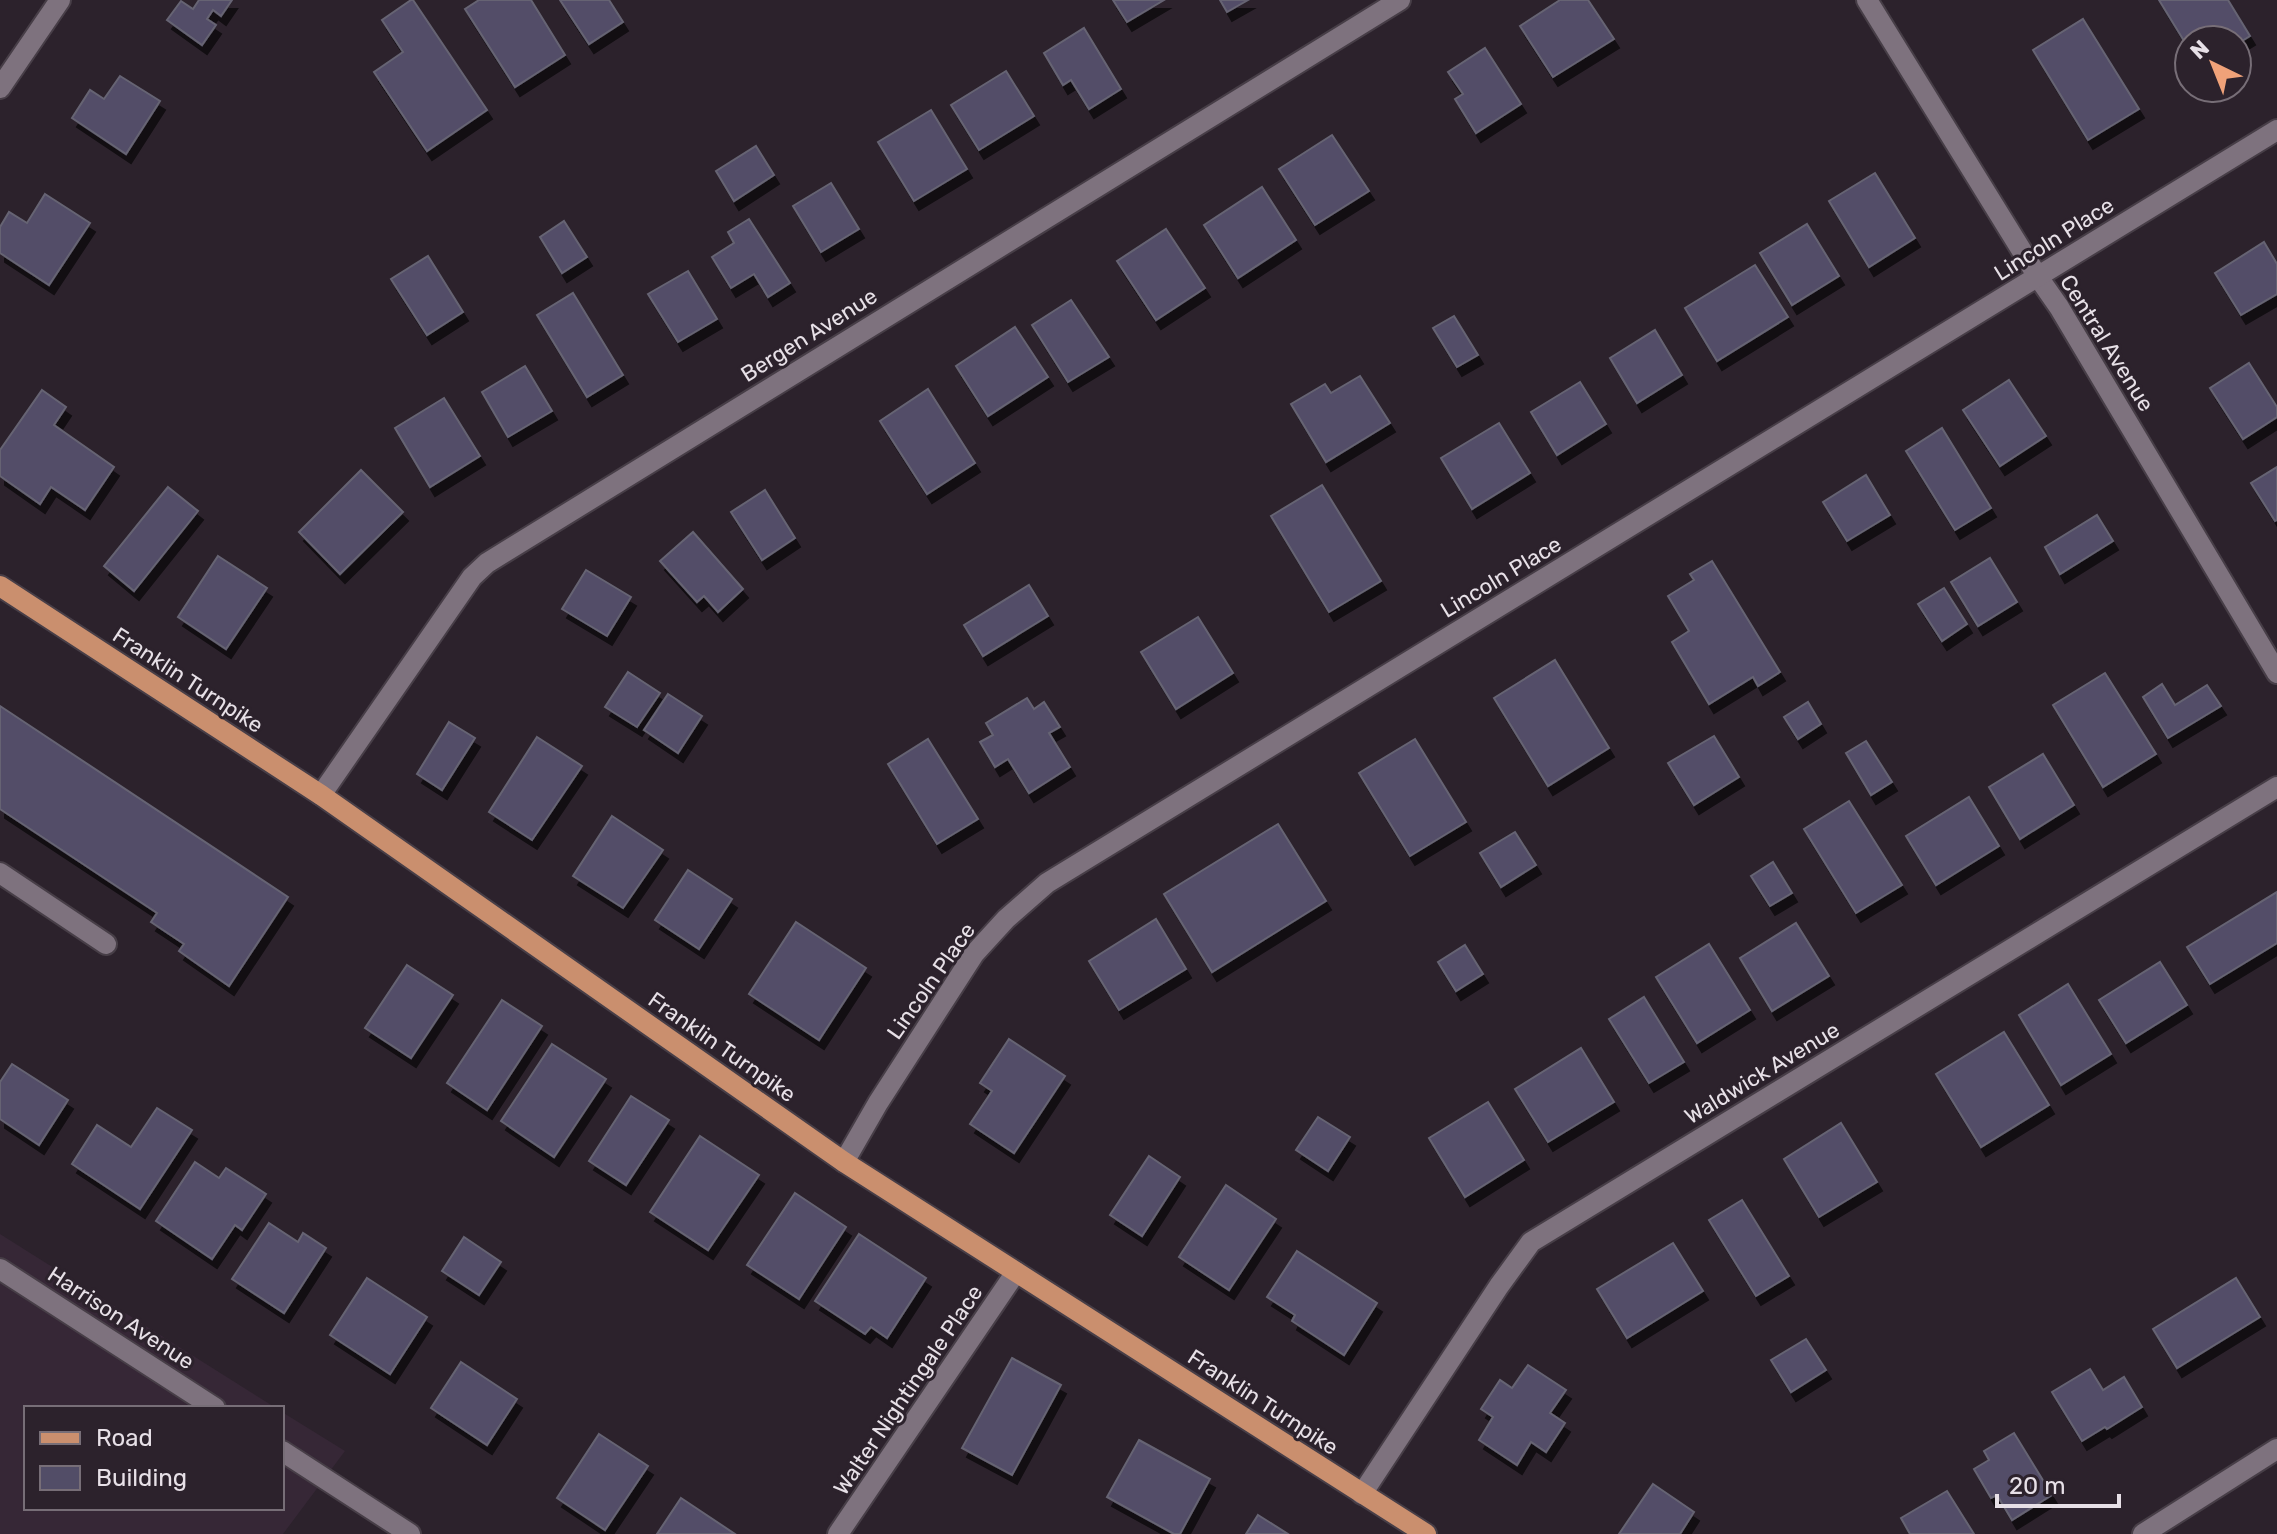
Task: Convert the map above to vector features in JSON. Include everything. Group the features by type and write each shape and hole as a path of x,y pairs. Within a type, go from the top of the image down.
{"main road":[{"name":"Franklin Turnpike","path":"3,594 321,795 844,1162 1426,1534"}],"street":[{"path":"0,88 60,0"},
{"name":"Bergen Avenue","path":"321,795 472,577 487,563 1400,0"},
{"name":"Central Avenue","path":"1867,0 2067,321 2277,673"},
{"name":"Lincoln Place","path":"844,1162 878,1103 974,954 1006,919 1047,883 2277,130"},
{"name":"Waldwick Avenue","path":"1362,1494 1531,1242 2277,787"},
{"path":"0,873 106,944"},
{"name":"Harrison Avenue","path":"0,1269 212,1406"},
{"name":"Walter Nightingale Place","path":"838,1534 1016,1272"},
{"path":"2143,1534 2277,1449"},
{"path":"284,1452 410,1534"}],"shaded area":[{"path":"0,1234 273,1406 24,1406 24,1510 284,1510 284,1413 345,1451 283,1534 0,1534"}],"building":[{"path":"199,0 232,0 221,16 213,10 207,19 216,25 202,45 167,20 181,1 193,9"},
{"path":"411,0 487,110 427,151 374,72 403,52 382,20"},
{"path":"479,0 531,0 565,55 515,87 465,9"},
{"path":"560,0 609,0 623,22 589,44"},
{"path":"1113,0 1164,0 1127,22"},
{"path":"1220,0 1248,0 1227,12"},
{"path":"1560,0 1588,0 1614,39 1553,77 1520,26"},
{"path":"2159,0 2228,0 2243,24 2174,24"},
{"path":"2083,19 2139,109 2088,140 2033,50"},
{"path":"1084,28 1121,89 1089,109 1071,80 1063,85 1044,53"},
{"path":"1485,48 1521,104 1476,133 1455,99 1463,94 1448,72"},
{"path":"1006,71 1034,116 979,150 951,105"},
{"path":"120,76 160,101 126,154 72,118 90,90 104,99"},
{"path":"931,110 967,169 914,201 878,142"},
{"path":"1332,135 1369,191 1315,225 1279,169"},
{"path":"756,146 774,175 734,201 716,171"},
{"path":"1875,173 1915,238 1869,267 1829,201"},
{"path":"831,183 859,229 821,252 793,206"},
{"path":"1262,187 1296,240 1238,278 1204,225"},
{"path":"45,194 90,223 49,285 0,253 0,227 9,212 27,223"},
{"path":"749,219 790,283 768,297 754,274 731,288 712,257 734,243 728,232"},
{"path":"564,221 587,257 562,273 540,237"},
{"path":"1807,224 1839,276 1792,305 1760,253"},
{"path":"1166,229 1205,288 1156,320 1117,261"},
{"path":"2264,242 2277,264 2277,294 2241,315 2215,273"},
{"path":"428,256 463,312 427,335 391,279"},
{"path":"1755,265 1788,317 1717,361 1685,308"},
{"path":"688,271 717,319 678,342 648,294"},
{"path":"573,293 623,375 587,397 537,315"},
{"path":"1071,300 1109,357 1068,382 1032,325"},
{"path":"1454,316 1478,355 1457,367 1433,328"},
{"path":"1015,327 1048,377 988,416 956,366"},
{"path":"1655,330 1682,375 1637,403 1610,358"},
{"path":"2249,363 2277,407 2277,417 2243,439 2210,388"},
{"path":"525,366 552,411 508,437 482,392"},
{"path":"1360,376 1390,423 1326,462 1291,404 1325,384 1331,393"},
{"path":"2009,380 2046,436 2000,466 1963,410"},
{"path":"1580,382 1606,424 1557,455 1531,412"},
{"path":"928,389 975,463 927,494 880,421"},
{"path":"42,390 66,407 54,425 114,467 85,510 51,487 40,504 0,476 0,450"},
{"path":"444,398 480,456 430,487 395,428"},
{"path":"1499,423 1530,473 1472,509 1441,458"},
{"path":"1942,428 1991,508 1955,530 1906,451"},
{"path":"2277,467 2277,520 2275,521 2251,483"},
{"path":"361,470 403,512 340,574 299,532"},
{"path":"1866,475 1890,515 1847,541 1823,502"},
{"path":"1322,485 1381,581 1329,612 1271,516"},
{"path":"168,487 198,511 134,591 104,566"},
{"path":"765,490 795,538 762,560 731,512"},
{"path":"2097,515 2113,541 2060,574 2045,547"},
{"path":"693,532 743,589 718,612 704,596 697,602 660,561"},
{"path":"218,556 267,588 226,649 178,617"},
{"path":"1990,558 2017,602 1978,626 1951,582"},
{"path":"1712,561 1780,672 1758,686 1753,677 1709,704 1672,642 1689,631 1668,596 1694,580 1690,574"},
{"path":"586,570 631,597 607,636 562,609"},
{"path":"1029,585 1048,616 983,656 964,625"},
{"path":"1944,588 1967,624 1942,641 1918,604"},
{"path":"1198,617 1233,673 1176,709 1141,652"},
{"path":"1555,660 1609,748 1548,786 1494,698"},
{"path":"628,672 660,693 637,727 605,707"},
{"path":"2105,673 2156,754 2103,787 2053,705"},
{"path":"2162,684 2175,705 2207,685 2221,706 2168,738 2143,697"},
{"path":"668,694 702,716 678,753 644,730"},
{"path":"1027,698 1034,709 1044,702 1060,727 1049,733 1070,767 1029,793 1008,759 995,767 980,742 993,735 986,723"},
{"path":"1808,702 1821,724 1798,739 1784,717"},
{"path":"0,706 288,897 229,986 179,951 184,944 151,922 157,913 0,809"},
{"path":"449,722 475,738 442,790 417,774"},
{"path":"1714,736 1739,777 1694,805 1668,763"},
{"path":"537,737 582,766 532,840 489,812"},
{"path":"928,739 978,819 937,844 888,764"},
{"path":"1415,739 1466,822 1410,856 1359,773"},
{"path":"1866,741 1892,782 1871,795 1846,753"},
{"path":"2043,754 2074,805 2020,839 1989,787"},
{"path":"1969,797 1999,846 1936,885 1906,836"},
{"path":"1849,801 1902,885 1856,913 1804,829"},
{"path":"612,816 663,850 623,908 573,876"},
{"path":"1278,824 1326,901 1212,972 1164,894"},
{"path":"1515,832 1536,865 1501,887 1480,853"},
{"path":"1773,862 1792,893 1770,906 1751,876"},
{"path":"688,870 732,899 699,949 655,920"},
{"path":"2277,892 2277,943 2210,984 2187,947"},
{"path":"1156,919 1186,969 1119,1010 1089,961"},
{"path":"796,922 866,968 819,1040 749,994"},
{"path":"1796,923 1829,976 1772,1011 1740,958"},
{"path":"1709,944 1750,1010 1697,1043 1656,977"},
{"path":"1465,945 1483,974 1456,991 1438,962"},
{"path":"2160,962 2187,1005 2126,1043 2099,1000"},
{"path":"407,965 453,995 411,1058 365,1028"},
{"path":"2068,984 2111,1054 2061,1085 2019,1015"},
{"path":"1644,997 1684,1062 1649,1083 1609,1019"},
{"path":"502,1000 542,1026 487,1110 447,1083"},
{"path":"2004,1032 2049,1105 1981,1147 1936,1074"},
{"path":"1009,1039 1065,1076 1014,1153 970,1124 992,1091 980,1083"},
{"path":"552,1044 606,1079 554,1157 501,1121"},
{"path":"1581,1048 1614,1102 1548,1142 1515,1089"},
{"path":"12,1064 68,1100 39,1145 0,1119 0,1082"},
{"path":"631,1096 669,1120 626,1185 589,1161"},
{"path":"1488,1102 1524,1160 1465,1197 1429,1138"},
{"path":"157,1108 192,1130 140,1209 72,1164 97,1125 131,1147"},
{"path":"1318,1117 1350,1137 1328,1171 1296,1150"},
{"path":"1841,1123 1877,1182 1819,1217 1784,1159"},
{"path":"700,1136 759,1175 708,1250 650,1212"},
{"path":"1149,1156 1180,1177 1142,1236 1110,1215"},
{"path":"195,1162 219,1178 226,1168 266,1194 242,1230 235,1225 212,1259 156,1221"},
{"path":"1226,1185 1276,1219 1229,1290 1179,1257"},
{"path":"795,1193 846,1227 799,1299 747,1265"},
{"path":"1742,1200 1789,1276 1756,1296 1709,1220"},
{"path":"269,1223 298,1242 303,1233 326,1248 284,1313 232,1279"},
{"path":"859,1234 926,1278 887,1338 871,1327 865,1334 815,1301"},
{"path":"464,1237 501,1262 479,1295 442,1271"},
{"path":"1673,1243 1703,1291 1627,1338 1597,1289"},
{"path":"1297,1251 1377,1303 1344,1355 1292,1321 1295,1315 1267,1297"},
{"path":"367,1278 427,1317 390,1374 330,1335"},
{"path":"2236,1278 2260,1317 2177,1368 2153,1329"},
{"path":"1806,1339 1826,1370 1791,1392 1771,1360"},
{"path":"1012,1358 1061,1385 1012,1475 962,1448"},
{"path":"461,1362 517,1399 487,1445 431,1408"},
{"path":"1528,1365 1566,1390 1550,1413 1565,1423 1546,1452 1531,1442 1517,1465 1479,1440 1493,1417 1481,1409 1500,1380 1512,1388"},
{"path":"2090,1369 2103,1390 2124,1377 2142,1407 2082,1441 2052,1392"},
{"path":"2014,1433 2052,1495 2012,1520 1997,1495 1991,1498 1974,1469 1989,1460 1984,1451"},
{"path":"599,1434 648,1466 605,1530 557,1498"},
{"path":"1139,1440 1210,1479 1180,1534 1174,1534 1107,1497"},
{"path":"1653,1484 1694,1512 1680,1534 1619,1534"},
{"path":"1947,1491 1974,1534 1910,1534 1901,1518"},
{"path":"681,1498 735,1534 657,1534"},
{"path":"1258,1515 1288,1534 1246,1534"}]}
